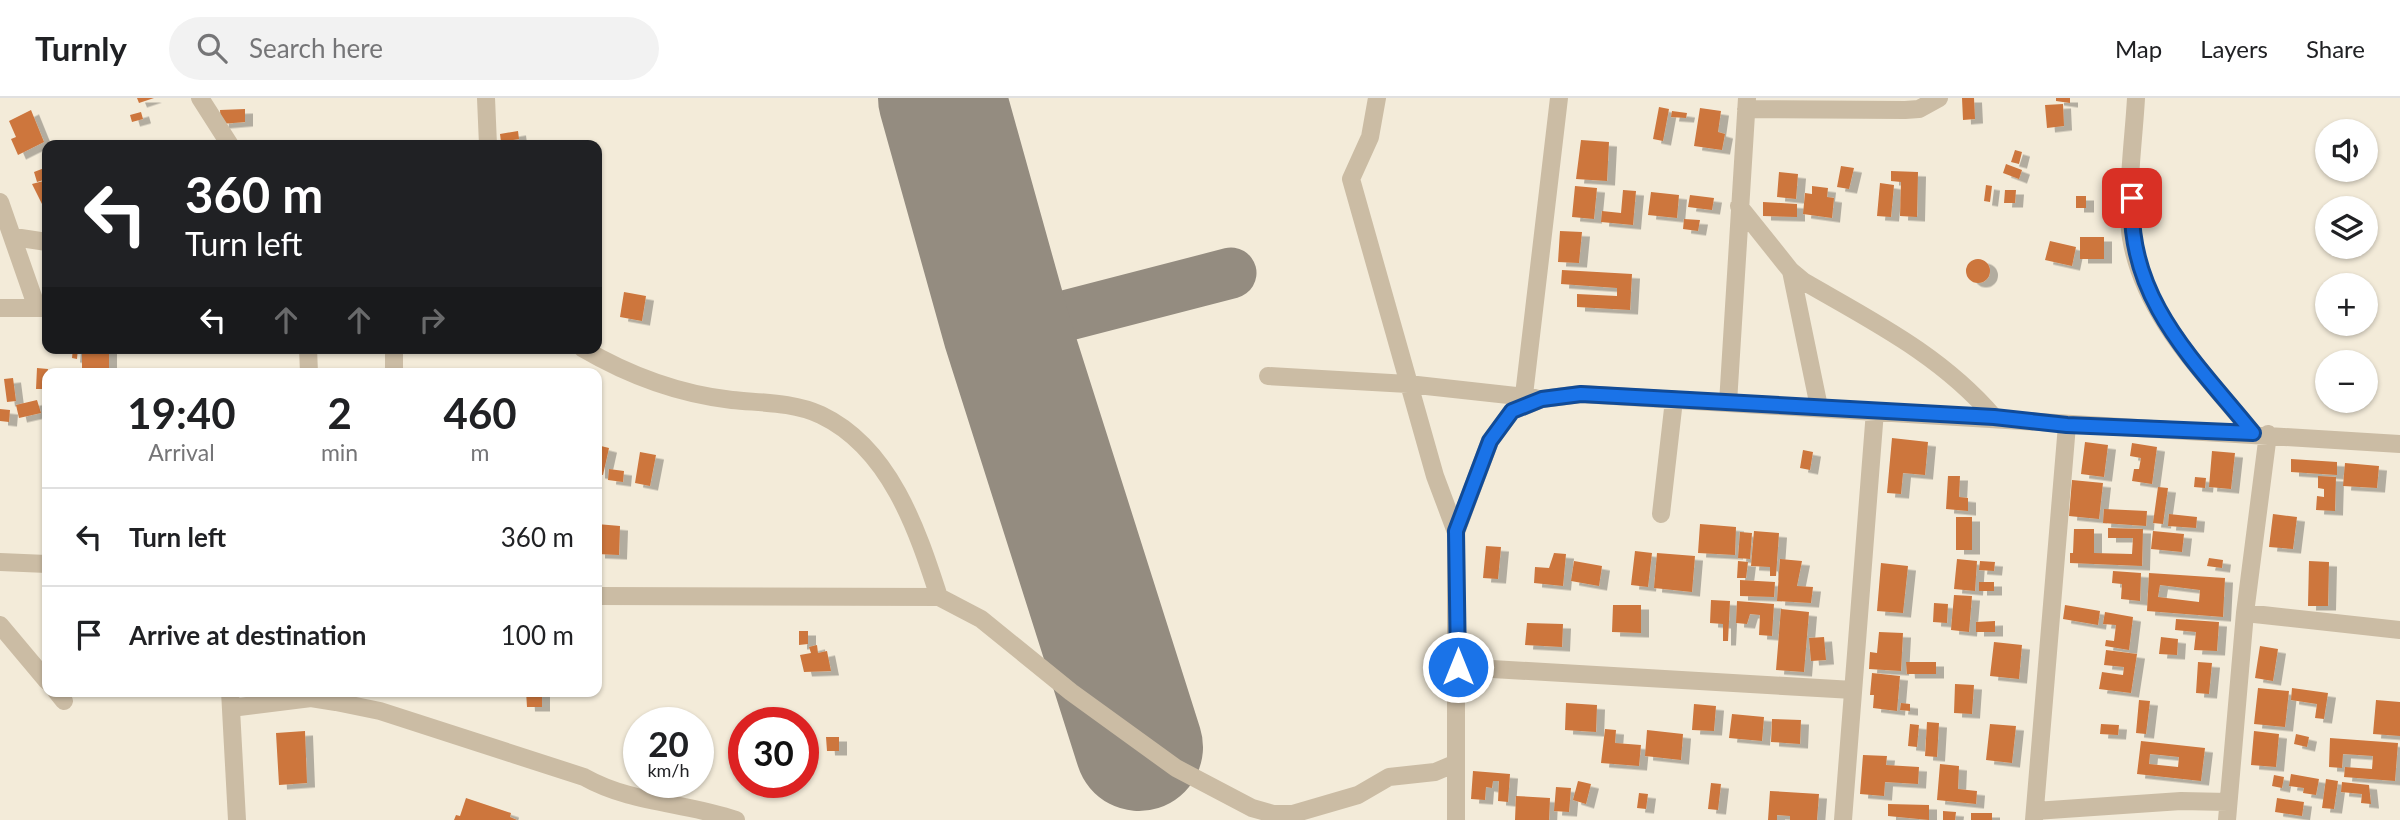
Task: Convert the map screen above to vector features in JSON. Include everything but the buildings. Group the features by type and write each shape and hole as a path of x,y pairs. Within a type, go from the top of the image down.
{"street":[{"path":"200,98 226,140"},
{"path":"486,98 488,140"},
{"path":"1377,98 1370,137 1351,179 1434,476 1456,531 1458,667 1455,820"},
{"path":"1524,394 1559,98"},
{"path":"1728,402 1746,103 1905,110 1919,109 1939,98"},
{"path":"2136,98 2130,222 2148,294 2172,332 2260,433 2227,820"},
{"path":"0,202 42,308 0,308"},
{"path":"1739,206 1791,271 1926,354 1969,387 1994,417"},
{"path":"14,237 42,241"},
{"path":"1791,271 1819,407"},
{"path":"591,354 601,361 652,381 730,400 796,407 832,422 861,444 890,482 913,520 939,597"},
{"path":"1268,376 1408,384 1524,394 1542,399"},
{"path":"1456,531 1490,441 1512,411 1542,399 1581,394 1994,417 2067,425 2260,433 2400,444"},
{"path":"1661,514 1674,400"},
{"path":"1843,820 1875,411"},
{"path":"2067,425 2034,816 2181,801 2228,802"},
{"path":"0,562 42,564"},
{"path":"602,596 939,597 981,619 1071,692 1175,768 1252,808 1273,814 1293,814 1358,795 1390,777 1435,772 1454,764"},
{"path":"2245,613 2400,630"},
{"path":"0,625 42,675"},
{"path":"1458,667 1853,690"},
{"path":"237,820 231,699 311,698 380,711 584,777 604,788 640,800 712,811 736,820"}],"taxiway":[{"path":"1007,331 1231,273"}],"runway":[{"path":"942,98 1007,331 1139,747"}],"route":[{"path":"1458,667 1456,531 1465,502 1490,441 1512,411 1542,399 1581,394 1994,417 2067,425 2253,433 2172,332 2148,294 2132,238 2132,198"}]}
